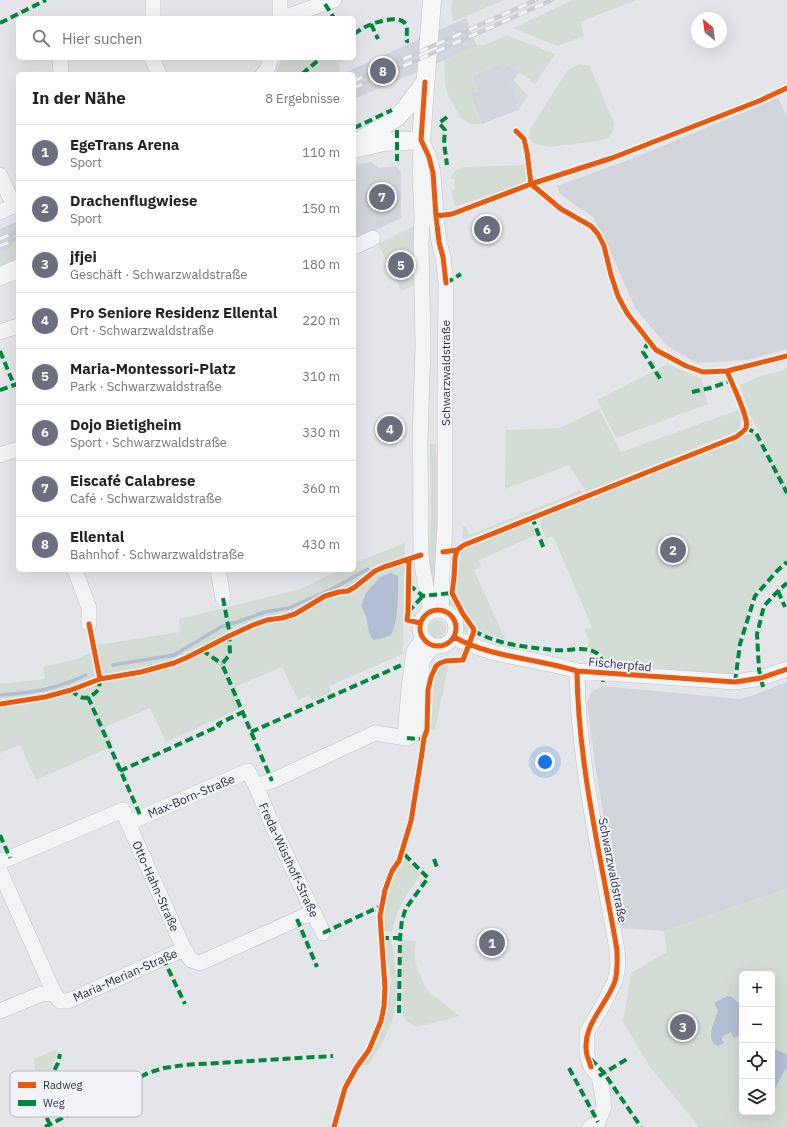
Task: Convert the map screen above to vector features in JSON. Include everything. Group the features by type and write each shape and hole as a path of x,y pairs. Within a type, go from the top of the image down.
{"main road":[{"name":"Schwarzwaldstraße","path":"421,140 432,0"},
{"path":"356,144 397,117 405,109 425,82"},
{"path":"356,149 384,142 421,140"},
{"path":"0,276 16,270"}],"street":[{"path":"153,0 153,16"},
{"path":"280,0 280,16"},
{"path":"289,16 334,0"},
{"path":"60,60 61,72"},
{"path":"153,60 158,72"},
{"path":"264,72 270,60"},
{"name":"Schwarzwaldstraße","path":"421,140 429,157 432,173 439,242 443,257 446,282 444,398 445,524 441,595 436,610"},
{"name":"Schwarzwaldstraße","path":"421,140 420,173 422,218 423,345 420,441 421,555 423,571 436,610"},
{"path":"0,176 16,205 0,212"},
{"path":"356,246 373,238"},
{"path":"0,332 16,327"},
{"path":"0,455 16,450"},
{"path":"76,572 89,608 89,624"},
{"path":"218,572 223,598"},
{"path":"436,610 448,612 456,623 454,637 446,644 440,646 429,642 421,634 420,623 422,618 426,614 436,610"},
{"name":"Fischerpfad","path":"454,637 491,652 577,670 735,682 761,678 787,669"},
{"path":"256,786 272,781 375,733 410,733 414,688 414,651 429,642"},
{"name":"Schwarzwaldstraße","path":"577,670 578,703 589,795 617,950 618,965 615,981 587,1032 587,1055 591,1067 599,1076 604,1107 598,1122 590,1127"},
{"name":"Max-Born-Straße","path":"128,823 248,771 256,786"},
{"name":"Freda-Wüsthoff-Straße","path":"256,786 274,829 323,933"},
{"path":"0,862 123,810 128,823"},
{"name":"Otto-Hahn-Straße","path":"128,823 184,949"},
{"path":"0,871 54,993"},
{"name":"Maria-Merian-Straße","path":"0,1011 40,994 54,993 60,1000 68,1001 184,949 191,960 200,963 313,912"}],"shaded area":[{"path":"453,0 504,0 453,22 451,8"},
{"path":"573,0 636,0 580,22 584,36 557,46 513,28"},
{"path":"466,18 477,46 356,98 356,72 346,72"},
{"path":"507,35 555,54 535,84 504,63 472,76 478,91 470,94 481,124 470,124 460,117 449,97 445,84 444,60 480,44 482,46"},
{"path":"281,60 340,60 341,62 339,63 339,72 276,72"},
{"path":"504,63 519,72 511,82 519,104 516,105 518,110 482,124 470,94 478,91 472,76"},
{"path":"579,64 590,66 614,123 613,131 608,138 598,141 550,147 533,143 529,138 530,129 567,71"},
{"path":"514,80 528,96 518,110 516,105 519,104 511,82"},
{"path":"778,98 787,116 787,349 747,360 697,363 667,346 635,308 614,259 593,217 560,194 557,186 631,159"},
{"path":"371,162 379,168 397,166 401,173 401,218 356,239 356,165"},
{"path":"525,165 525,180 522,184 463,204 456,206 454,204 452,190 455,189 454,179 451,179 452,174 457,170 464,167"},
{"path":"16,222 16,245 0,252 0,229"},
{"path":"414,226 414,285 401,291 378,244"},
{"path":"16,245 16,261 0,267 0,252"},
{"path":"668,364 701,379 708,404 616,438 597,400"},
{"path":"787,369 787,561 773,573 753,596 738,644 733,674 635,667 607,663 607,659 600,652 588,647 589,639 584,630 592,627 553,536 546,539 541,526 541,518 745,435 754,434 767,458 770,453 751,417 740,385 758,377"},
{"path":"599,409 621,452 741,409 742,418 737,431 586,492 569,465 505,489 506,430 560,428"},
{"path":"430,444 436,444 436,453 442,453 437,589 429,590 425,556 429,554 431,513"},
{"path":"581,490 582,493 463,540 462,539 463,527 465,526 469,535"},
{"path":"528,524 532,526 536,535 479,560 481,567 474,570 505,639 485,634 475,626 457,596 461,552 465,547"},
{"path":"405,543 403,654 329,686 332,692 312,701 309,695 298,700 282,667 235,687 243,707 166,742 150,708 105,727 113,746 36,780 20,745 0,753 0,684 45,679 43,667 77,659 92,652 91,646 180,632 179,619 300,589 335,572 356,572 356,562"},
{"path":"448,598 452,601 468,627 467,633 462,627 457,616 447,605"},
{"path":"437,620 443,623 446,629 443,635 437,638 431,635 428,629 431,623"},
{"path":"449,663 435,730 431,729 435,672 440,665"},
{"path":"787,682 787,889 664,931 622,928 596,770 587,703 592,691 603,686 740,699"},
{"path":"405,858 420,875 399,909 392,932 383,931 386,904 393,880"},
{"path":"787,889 787,1127 699,1127 650,1067 623,1022 631,973 667,952 664,931"},
{"path":"384,939 391,939 396,979 396,1002 392,1021 384,1039 368,1065 362,1065 379,1039 387,1014 391,982"},
{"path":"401,940 416,941 415,956 417,969 430,995 436,997 459,1016 416,1027 406,1021 402,1013 403,991"},
{"path":"55,1050 57,1051 51,1071 35,1071 34,1059"}],"water":[{"path":"391,573 398,576 398,606 394,628 391,635 373,640 369,633 366,616 361,606 366,593 380,577"},
{"path":"727,996 732,997 739,1003 739,1036 734,1038 731,1032 723,1036 722,1039 724,1043 718,1046 714,1043 711,1035 718,1010 714,1003"},
{"path":"775,1049 787,1055 787,1069 775,1088"}],"waterway":[{"path":"113,665 174,655 221,627 265,612 289,608 334,588 368,569"},
{"path":"0,695 44,690 65,684 86,675"}],"railway":[{"path":"356,80 536,0"},
{"path":"356,87 552,0"},
{"path":"0,239 16,232"},
{"path":"0,246 16,239"}],"marked path":[{"path":"0,23 46,0"},
{"path":"325,4 333,16"},
{"path":"356,33 374,23 392,19 403,21 407,29 407,41 409,41"},
{"path":"371,24 378,39"},
{"path":"304,72 319,60"},
{"path":"356,127 392,110"},
{"path":"447,117 439,123 445,130 444,143 447,165"},
{"path":"397,130 397,161"},
{"path":"446,283 461,274"},
{"path":"649,341 643,352 661,380"},
{"path":"0,351 14,385"},
{"path":"692,392 731,381"},
{"path":"0,390 16,384"},
{"path":"746,428 756,433 787,493"},
{"path":"532,517 544,549"},
{"path":"735,682 740,644 755,596 787,562"},
{"path":"763,687 759,670 757,634 764,606 787,583"},
{"path":"409,585 423,596 452,593"},
{"path":"778,591 785,607"},
{"path":"408,612 423,596"},
{"path":"223,598 229,630 230,654 222,664 272,781"},
{"path":"474,631 483,636 523,646 560,650 589,650 599,655 601,658 603,682"},
{"path":"202,650 222,664"},
{"path":"251,732 404,664"},
{"path":"71,690 79,696 85,698 89,697 99,689 100,677"},
{"path":"88,697 141,817"},
{"path":"120,771 219,726 218,724 243,712"},
{"path":"407,738 431,738"},
{"path":"0,835 10,858"},
{"path":"399,1013 400,938 402,920 406,908 428,878 402,852"},
{"path":"434,859 438,870"},
{"path":"323,933 381,906"},
{"path":"297,919 317,967"},
{"path":"381,938 400,938"},
{"path":"163,958 185,1004"},
{"path":"54,1071 60,1054"},
{"path":"142,1076 164,1068 184,1065 333,1056"},
{"path":"591,1059 604,1073 641,1127"},
{"path":"599,1076 627,1059"},
{"path":"569,1068 598,1122"},
{"path":"46,1117 50,1125"},
{"path":"45,1127 64,1117"}],"cycle path":[{"path":"425,82 421,140 429,157 433,173 439,242 443,257 446,283"},
{"path":"436,216 452,214 531,184 612,158 759,101 787,88"},
{"path":"516,131 524,139 531,184 561,209 591,226 598,234 604,246 618,296 627,313 656,350 686,366 703,372 727,371 787,356"},
{"path":"443,552 457,550 464,545 736,437 746,428 746,423 743,409 727,371"},
{"path":"334,1127 345,1088 356,1068 369,1050 381,1021 385,988 380,916 385,890 392,871 399,861 411,821 424,738 427,730 428,690 431,677 436,666 440,663 446,661 463,660 474,631 452,593 457,550"},
{"path":"0,704 45,697 71,690 100,679 141,672 174,663 253,625 267,620 295,614 325,596 348,591 375,571 384,567 421,555"},
{"path":"409,559 407,620 420,623"},
{"path":"442,610 451,615 455,621 456,628 455,635 451,641 442,646 434,646 425,641 421,635 420,624 425,615 431,611 442,610"},
{"path":"89,624 100,679"},
{"path":"454,637 469,644 499,654 577,671 735,682 761,678 787,669"},
{"path":"577,671 581,741 591,811 617,950 617,969 615,981 595,1016 587,1035 587,1055 591,1067"}],"place":[{"name":"Ellental","path":"383,71"},
{"name":"Eiscafé Calabrese","path":"382,197"},
{"name":"Dojo Bietigheim","path":"487,229"},
{"name":"Maria-Montessori-Platz","path":"401,265"},
{"name":"Pro Seniore Residenz Ellental","path":"390,429"},
{"name":"Drachenflugwiese","path":"673,550"},
{"name":"EgeTrans Arena","path":"492,943"},
{"name":"jfjei","path":"683,1027"}]}
